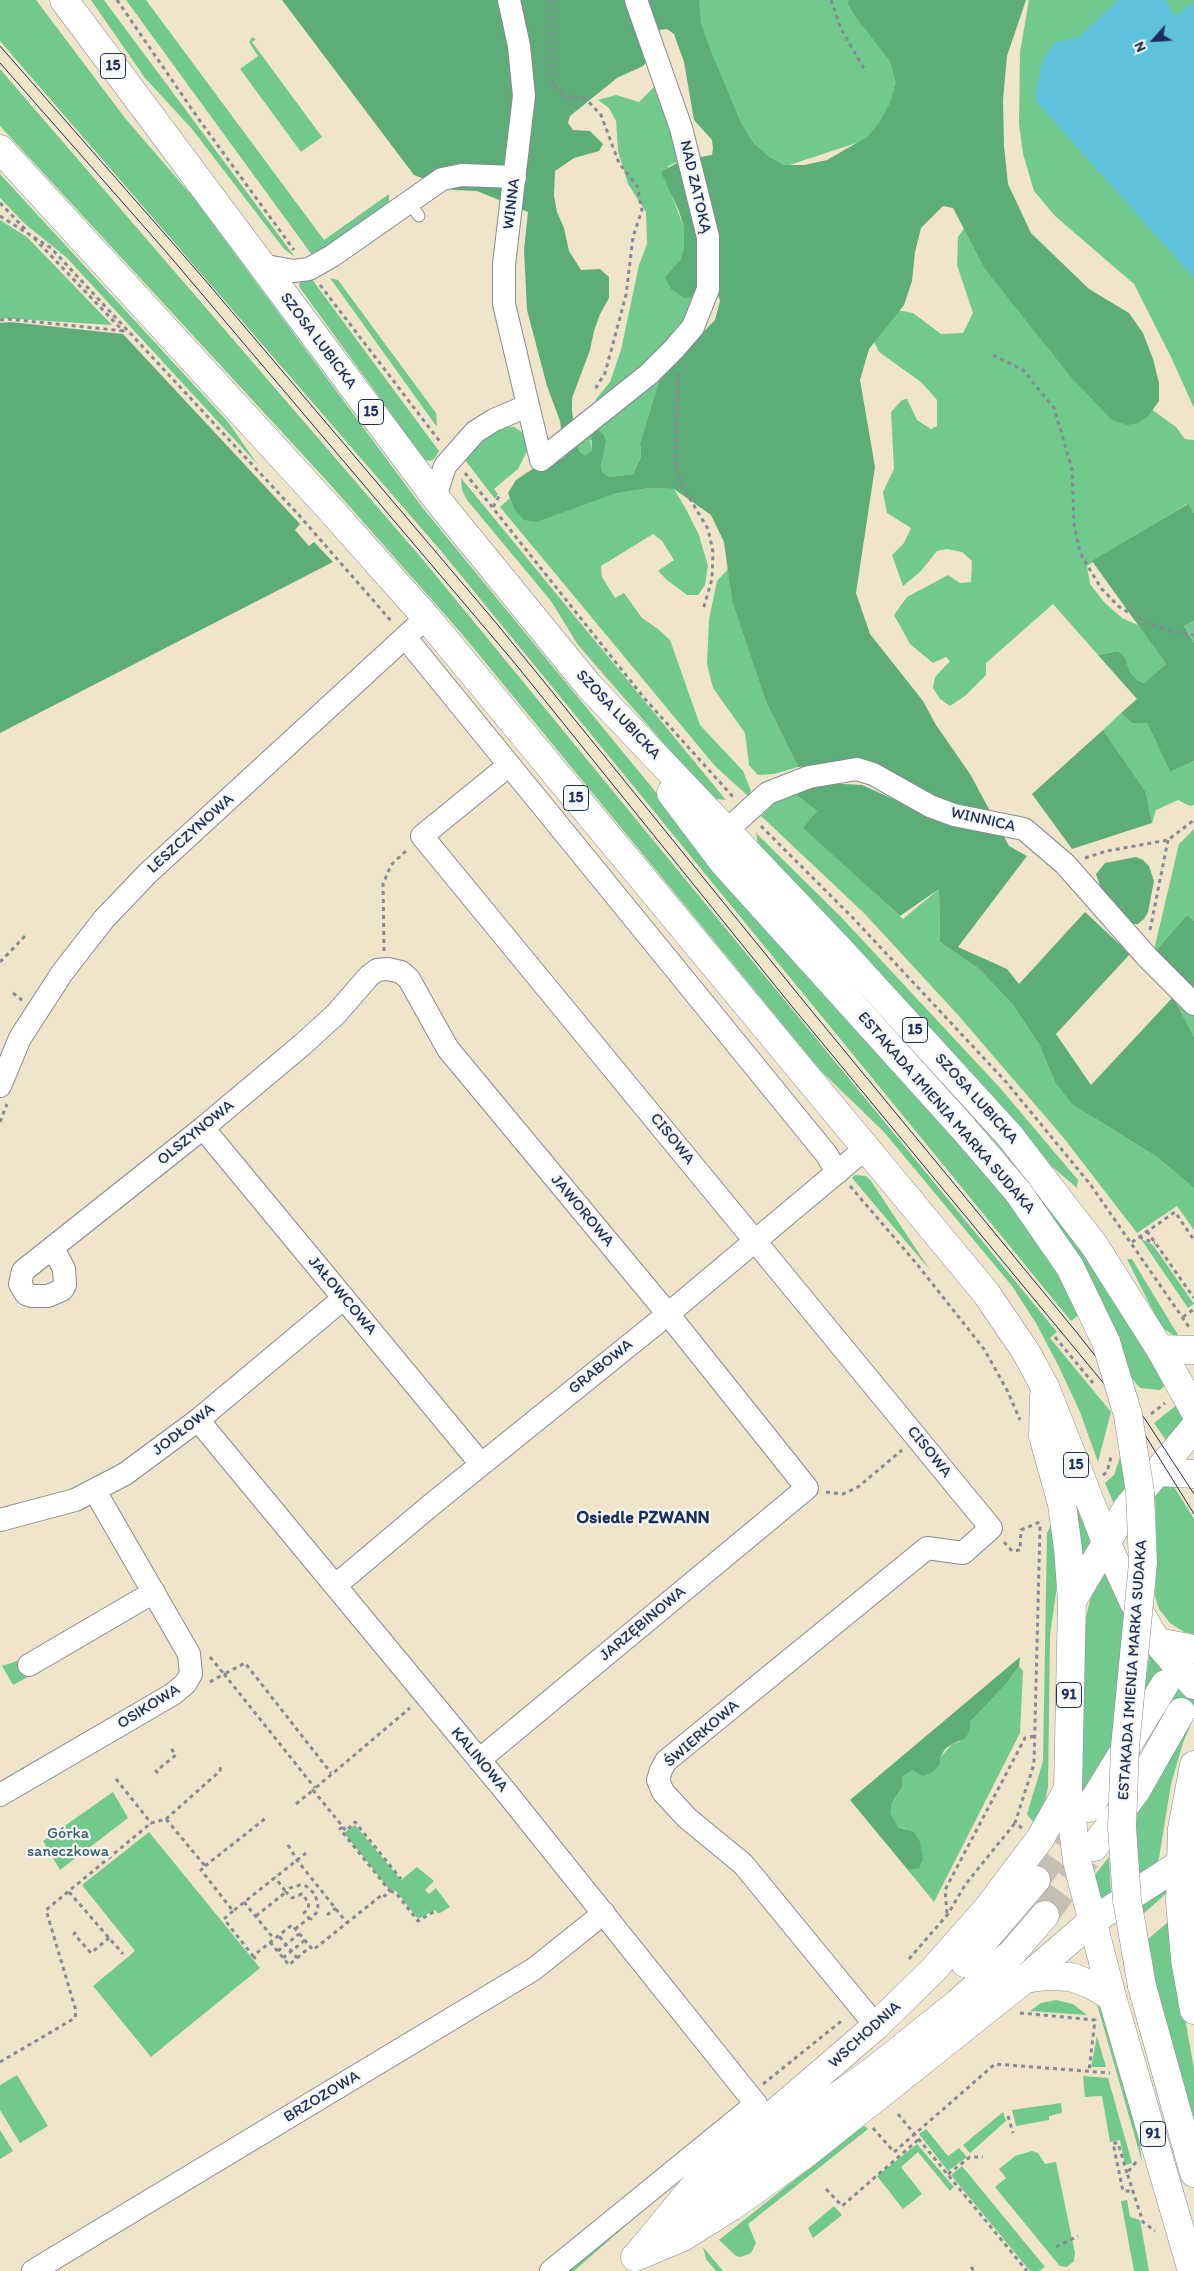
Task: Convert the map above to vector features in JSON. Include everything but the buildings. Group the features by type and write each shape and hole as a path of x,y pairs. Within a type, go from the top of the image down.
{"main road":[{"name":"SZOSA LUBICKA","path":"64,0 435,497 589,686 727,830 1010,1136 1094,1245 1160,1349 1194,1410"},
{"name":"15","path":"0,150 322,501 426,618 996,1305 1026,1352 1044,1387 1106,1542 1132,1601 1157,1642 1194,1685"},
{"name":"ESTAKADA IMIENIA MARKA SUDAKA","path":"589,686 723,862 964,1129 1018,1192 1074,1274 1106,1342 1128,1415 1140,1492 1143,1563 1126,1747 1122,1828 1127,1900 1142,1986 1194,2173"},
{"path":"1160,1349 1194,1350"},
{"path":"1044,1387 1042,1430 1062,1504 1072,1601"},
{"name":"91","path":"1192,2271 1091,1922 1077,1861 1068,1789 1072,1601 1127,1508 1194,1428"},
{"path":"1158,1472 1194,1474"},
{"path":"1157,1642 1194,1649"},
{"path":"1089,1808 1165,1684"},
{"path":"1094,1847 1136,1791 1181,1712"},
{"path":"1194,1766 1182,1829 1180,1864 1181,1924 1194,2010"},
{"name":"WSCHODNIA","path":"626,2264 706,2172 876,2026 934,1969 987,1909 1040,1839 1068,1789"},
{"path":"626,2264 682,2237 731,2207 790,2166 1025,1979 1091,1922 1180,1864"},
{"name":"WSCHODNIA","path":"811,2115 958,1971 1036,1880"},
{"name":"WSCHODNIA","path":"626,2264 811,2115 873,2071 958,2003 1013,1952 1045,1915"},
{"path":"1025,1979 1046,1976 1072,1977 1090,1984 1112,1998"}],"street":[{"name":"WINNA","path":"508,0 520,46 524,96 516,178 504,264 503,292 507,320 541,460"},
{"name":"NAD ZATOKĄ","path":"541,460 649,374 674,349 693,327 708,289 708,236 681,128 636,0"},
{"path":"261,266 293,271 309,269 414,209 442,179 462,175 516,178"},
{"path":"435,497 445,466 466,442 494,420 527,406"},
{"name":"LESZCZYNOWA","path":"3,1087 20,1038 62,973 104,919 148,873 426,618"},
{"path":"405,637 508,766 827,1155 837,1173"},
{"path":"422,836 508,766"},
{"name":"WINNICA","path":"727,830 768,793 809,777 856,769 872,774 930,806 954,815 1024,829 1065,864 1148,958 1194,1004"},
{"name":"CISOWA","path":"422,836 991,1528"},
{"name":"JAWOROWA","path":"356,992 369,976 378,970 388,969 400,972 410,979 448,1049 814,1489"},
{"name":"OLSZYNOWA","path":"53,1248 64,1269 65,1285 56,1294 39,1297 26,1294 22,1290 20,1278 30,1266 203,1128 302,1045 336,1014 356,992"},
{"name":"JAŁOWCOWA","path":"203,1128 481,1464"},
{"name":"GRABOWA","path":"336,1585 481,1464 668,1314 866,1148"},
{"name":"JODŁOWA","path":"0,1520 58,1506 95,1491 127,1474 198,1420 344,1298"},
{"name":"KALINOWA","path":"198,1420 336,1585 604,1913 756,2104 551,2271"},
{"name":"JARZĘBINOWA","path":"479,1760 814,1489"},
{"name":"OSIKOWA","path":"0,1795 141,1714 185,1684 192,1674 191,1659 95,1491"},
{"name":"ŚWIERKOWA","path":"876,2026 743,1864 687,1818 663,1792 658,1780 666,1761 927,1548 963,1553 991,1528"},
{"path":"29,1665 154,1592"},
{"name":"BRZOZOWA","path":"33,2271 534,1969 604,1913"}],"path":[{"path":"552,0 552,85 568,97 585,98 601,115 619,163 637,186 642,210 633,237 626,295 605,373 591,395 588,423"},
{"path":"831,0 841,29 866,72"},
{"path":"0,203 124,332"},
{"path":"0,216 51,248 298,514 405,637"},
{"path":"0,320 8,319 130,333"},
{"path":"674,349 679,379 675,444 676,468 683,487 708,529 713,552 712,579 703,610"},
{"path":"993,355 1023,370 1054,408 1072,469 1074,524 1080,553 1101,588 1118,606 1146,623 1171,631 1194,635"},
{"path":"501,493 493,507 645,698 746,811 854,919 1007,1083 1090,1184 1183,1317 1194,1309"},
{"path":"1065,864 1107,851 1168,840 1194,820"},
{"path":"390,957 384,954 382,890 385,877 395,861 422,836"},
{"path":"1148,958 1150,929 1168,840"},
{"path":"0,962 26,935"},
{"path":"0,1122 3,1087"},
{"path":"837,1173 916,1263 984,1349 1007,1390 1022,1424"},
{"path":"1132,1242 1175,1212 1194,1240"},
{"path":"1147,1231 1194,1298"},
{"path":"1139,1237 1155,1243"},
{"path":"814,1489 843,1494 858,1487 918,1437"},
{"path":"903,1966 948,1914 965,1885 1015,1824 1034,1764 1041,1513"},
{"path":"991,1528 1012,1551 1020,1550 1020,1530 1040,1522"},
{"path":"206,1653 314,1789 340,1829 390,1891 396,1893 418,1921 435,1911"},
{"path":"208,1684 245,1663 332,1774"},
{"path":"296,1804 411,1707"},
{"path":"948,1914 945,1890 1025,1738 1035,1736"},
{"path":"158,1774 156,1771 176,1755 169,1746"},
{"path":"0,2062 75,2018 76,2011 46,1910 151,1823 166,1819 220,1771 221,1764"},
{"path":"116,1779 151,1823"},
{"path":"233,1911 201,1870 266,1818"},
{"path":"166,1819 205,1866"},
{"path":"340,1829 346,1831 355,1822 401,1879"},
{"path":"1015,1824 1027,1831"},
{"path":"288,1845 297,1860 347,1922"},
{"path":"257,1960 224,1919 306,1853"},
{"path":"275,1877 292,1898 299,1895 305,1896 309,1907 304,1913 309,1918"},
{"path":"256,1916 286,1892 300,1885 311,1888 318,1906 314,1916 296,1929"},
{"path":"253,1956 292,1925 312,1950 383,1894 385,1896 390,1891"},
{"path":"69,1892 123,1954"},
{"path":"244,1902 274,1939"},
{"path":"327,1915 336,1908"},
{"path":"88,1922 93,1918"},
{"path":"76,1932 74,1934 91,1953 110,1937"},
{"path":"278,1951 299,1934"},
{"path":"279,1936 297,1958"},
{"path":"284,1958 305,1940"},
{"path":"270,1942 289,1965 310,1947"},
{"path":"1010,2012 1095,2020 1089,2071"},
{"path":"872,2126 894,2152 995,2064 1111,2073"},
{"path":"898,2114 1027,2271"},
{"path":"1008,2116 1013,2132"},
{"path":"826,2189 842,2206 919,2139"},
{"path":"1133,2191 1123,2191 1113,2143 1118,2143 1143,2222 1156,2231"},
{"path":"948,2174 970,2157 983,2157"},
{"path":"1127,2173 1137,2161"},
{"path":"954,2193 959,2188"},
{"path":"1056,2246 1078,2236"},
{"path":"971,2267 974,2271"}],"green space":[{"path":"0,0 36,0 125,118 193,197 422,507 736,890 985,1175 1008,1157 875,1005 1019,1163 1066,1225 1166,1384 1160,1390 1140,1388 1079,1315 1071,1321 441,551 0,41"},
{"path":"91,0 104,0 295,257 284,249 192,129 145,78"},
{"path":"126,0 146,0 324,240 389,194 389,201 385,211 312,255"},
{"path":"282,0 699,0 701,24 712,54 741,123 754,144 769,157 783,165 804,165 827,160 867,137 879,123 889,105 896,83 890,61 855,16 848,4 849,0 1026,0 1007,56 1003,100 1004,146 1008,184 1031,233 1089,289 1129,313 1143,333 1153,359 1159,383 1159,401 1149,415 1138,423 1127,425 1112,420 1071,377 985,269 953,208 943,206 921,228 915,252 912,281 904,305 869,349 860,380 875,467 856,593 870,634 923,701 936,725 970,774 1009,846 1027,856 958,947 1007,969 1019,984 1085,912 1130,954 1056,1034 1091,1085 1173,997 1194,1037 1194,1188 1157,1157 1072,1104 1055,1082 1039,1044 1013,1005 979,969 940,942 939,889 900,916 803,828 817,811 795,794 825,783 862,785 942,821 947,802 871,762 798,767 766,702 732,601 724,542 711,515 674,489 649,488 614,494 536,522 524,520 514,509 508,493 516,480 534,468 552,464 565,457 560,421 547,386 527,310 524,250 528,212 477,191 453,190 414,175","holes":["667,29 674,34 684,62 694,120 712,140 713,148 712,155 682,160 661,172 679,211 684,228 684,248 680,260 665,277 671,289 684,298 718,294 720,301 715,320 661,375 640,443 641,457 633,474 610,477 603,473 601,466 606,443 604,435 597,428 591,432 592,451 585,456 580,452 576,442 572,411 572,398 590,350 600,314 609,298 609,277 600,269 581,270 569,251 554,196 555,171 574,158 599,151 603,144 590,131 573,130 568,123 570,116 617,78 643,66 648,60 654,34 660,30"]},
{"path":"686,0 902,0 947,113 741,181"},
{"path":"1029,0 1194,0 1194,408 1171,357 1134,284 1055,216 1034,191 1023,154 1019,124 1020,52"},
{"path":"252,37 256,39 252,42 322,137 301,152 240,69 258,56 249,42"},
{"path":"0,69 424,561 1057,1332 1050,1338 1111,1412 1098,1462 1080,1412 1059,1367 1036,1323 1012,1286 884,1132 820,1070 462,634 327,481 0,126"},
{"path":"660,81 682,160 668,166 672,196 684,228 684,248 680,260 665,277 698,295 685,327 595,409 596,399 610,382 621,350 639,265 647,244 646,212 628,184 618,151 616,121 609,108 598,100 616,95 639,102"},
{"path":"0,174 228,422 258,465 67,258 24,223 0,198"},
{"path":"980,206 1137,399 1176,427 1185,439 1194,440 1194,513 1187,504 1087,566 1090,584 1104,602 1122,618 1138,625 1166,664 1144,683 1137,680 1130,672 1125,657 1118,651 1098,655 1053,604 986,663 986,675 965,696 950,706 940,699 933,688 935,677 950,661 946,657 933,663 910,644 894,615 907,597 948,575 960,583 971,582 972,561 962,552 947,549 937,551 920,572 903,586 892,555 904,543 911,528 887,513 883,492 894,469 891,412 902,400 907,399 917,420 931,429 937,426 937,400 921,382 879,352 870,334 891,309 913,313 941,334 963,333 973,313 957,265 958,237"},
{"path":"0,220 27,237 112,325 0,318"},
{"path":"311,278 439,451 434,459 429,461 424,459 300,288 299,284 302,280"},
{"path":"330,278 338,280 436,413 437,427"},
{"path":"10,322 123,334 300,524 295,530 309,546 314,542 333,562 0,733 0,323"},
{"path":"661,375 640,443 641,457 633,474 610,477 603,473 601,466 606,443 590,440 592,451 585,457 580,452 576,442"},
{"path":"502,426 514,427 525,434 527,451 518,469 494,489 498,494 495,499 465,460 481,438"},
{"path":"461,478 726,800 716,799 706,792 578,645 551,601 467,500 462,490"},
{"path":"649,488 674,489 686,509 699,535 708,566 705,585 698,595 687,595 667,580 658,571 674,560 662,541 653,534 601,566 602,577 615,598 624,593 642,618 670,640 700,725 743,771 751,791 748,796 715,766 500,507 510,498 514,509 563,511 614,494"},
{"path":"1188,504 1194,513 1194,621 1184,626 1194,643 1194,761 1170,772 1147,723 1132,723 1121,713 1137,699 1098,655 1118,651 1125,657 1130,672 1137,680 1144,683 1166,664 1092,561"},
{"path":"728,569 732,601 766,702 798,767 774,774 758,775 749,765 745,733 713,688 707,664 709,619 717,581"},
{"path":"1194,621 1194,643 1184,626"},
{"path":"1121,713 1132,723 1147,723 1170,772 1194,761 1194,805 1190,806 1178,800 1156,810 1152,823 1146,792 1103,730"},
{"path":"1103,730 1146,792 1152,823 1072,849 1032,794"},
{"path":"795,794 817,811 804,828 903,919 939,889 940,942 979,969 1013,1005 1039,1044 1055,1082 1096,1119 1157,1157 1194,1188 1194,1230 1177,1206 1137,1233 1063,1137 958,1015 864,913 761,816 775,802"},
{"path":"1194,829 1194,921 1187,915 1153,954 1179,844"},
{"path":"756,833 841,917 1001,1089 1078,1180 1077,1188 1049,1164 758,844"},
{"path":"1136,857 1143,860 1149,866 1154,881 1148,912 1138,924 1131,924 1102,891 1096,874 1105,863"},
{"path":"1187,915 1194,921 1194,989 1153,954"},
{"path":"1173,997 1194,1016 1194,1037"},
{"path":"855,1175 866,1176 871,1181 930,1270 852,1178"},
{"path":"1141,1239 1153,1245 1194,1304 1188,1308"},
{"path":"1127,1259 1132,1259 1181,1340 1161,1327"},
{"path":"1178,1404 1187,1419 1167,1442 1154,1423"},
{"path":"1121,1454 1127,1495 1116,1509 1105,1483 1114,1475"},
{"path":"1171,1482 1194,1519 1194,1634 1184,1632 1170,1623 1159,1609 1155,1596 1157,1560 1155,1493"},
{"path":"1080,1503 1093,1540 1081,1558 1072,1507"},
{"path":"1051,1525 1059,1570 1050,1636 1048,1787 1044,1808 1037,1827 1027,1814 1043,1761 1047,1533"},
{"path":"1105,1568 1126,1610 1111,1764 1082,1800 1083,1631 1090,1600"},
{"path":"1150,1649 1194,1699 1194,1717 1183,1743 1171,1784 1159,1858 1154,1868 1137,1882 1136,1814 1187,1722 1158,1674 1143,1700"},
{"path":"1020,1657 1019,1666 1006,1684 970,1722 970,1729 966,1738 945,1749 940,1758 940,1764 933,1772 923,1776 912,1770 902,1777 902,1787 892,1803 890,1813 898,1827 914,1832 920,1842 923,1860 919,1868 908,1870 850,1800"},
{"path":"23,1659 32,1675 13,1685 2,1666"},
{"path":"1019,1666 1023,1671 1020,1733 934,1902 908,1870 919,1867 923,1860 906,1829 898,1827 889,1813 892,1803 902,1787 902,1777 906,1772 940,1758 952,1744 959,1742 970,1729 970,1722 1006,1684"},
{"name":"Górka saneczkowa","path":"113,1792 128,1818 60,1870 43,1841"},
{"path":"355,1825 401,1880 417,1867 434,1881 425,1890 429,1894 436,1888 450,1907 438,1914 435,1910 418,1919 396,1891 389,1889 344,1833"},
{"path":"149,1832 260,1968 151,2057 93,1986 135,1951 82,1885"},
{"path":"1109,1857 1111,1894 1100,1903 1093,1877"},
{"path":"1170,1884 1169,1891 1142,1915 1140,1900"},
{"path":"1168,1922 1194,2069 1194,2119 1150,1967 1147,1940"},
{"path":"1056,2000 1073,2004 1087,2015 1030,2011 1041,2003"},
{"path":"1097,2004 1108,2018 1137,2120 1142,2162"},
{"path":"1097,2036 1106,2067 1091,2067"},
{"path":"17,2075 48,2126 20,2143 0,2110 0,2085"},
{"path":"1083,2076 1108,2078 1132,2163 1125,2165 1120,2140 1110,2142 1102,2096 1085,2097"},
{"path":"1061,2103 1062,2113 1049,2116 1049,2120 1016,2126 1012,2110"},
{"path":"1003,2112 1006,2121 970,2153 963,2145"},
{"path":"863,2125 868,2129 748,2224 756,2243 751,2253 741,2257 736,2256 719,2240"},
{"path":"926,2129 948,2156 959,2148 967,2157 948,2171 919,2134"},
{"path":"0,2130 13,2151 0,2159"},
{"path":"917,2144 954,2187 950,2191 918,2152 901,2167 922,2194 903,2209 877,2176"},
{"path":"712,2150 574,2271 563,2271"},
{"path":"1032,2151 1038,2153 1045,2164 1056,2162 1075,2253 1074,2261 1067,2267 1060,2266 995,2187 1006,2178 999,2169 1015,2156"},
{"path":"962,2166 1045,2267 1039,2271 1030,2271 951,2175"},
{"path":"1127,2200 1130,2217 1140,2220 1149,2271 1134,2271 1121,2201"},
{"path":"834,2206 842,2215 813,2238 808,2228"},
{"path":"703,2247 723,2271 716,2271 706,2259"}],"water":[{"path":"1118,0 1166,0 1175,16 1194,2 1194,278 1035,100 1042,61 1054,43 1079,37"}],"tunnel":[{"path":"1036,1880 1083,1815"},
{"path":"1045,1915 1091,1852"}],"tram line":[{"path":"0,46 199,273 497,624 815,1015 1078,1334 1145,1419 1194,1494"},
{"path":"0,63 168,254 513,661 790,1004 1115,1397 1145,1435 1194,1514"}],"district":[{"name":"Osiedle PZWANN","path":"643,1518"}]}
